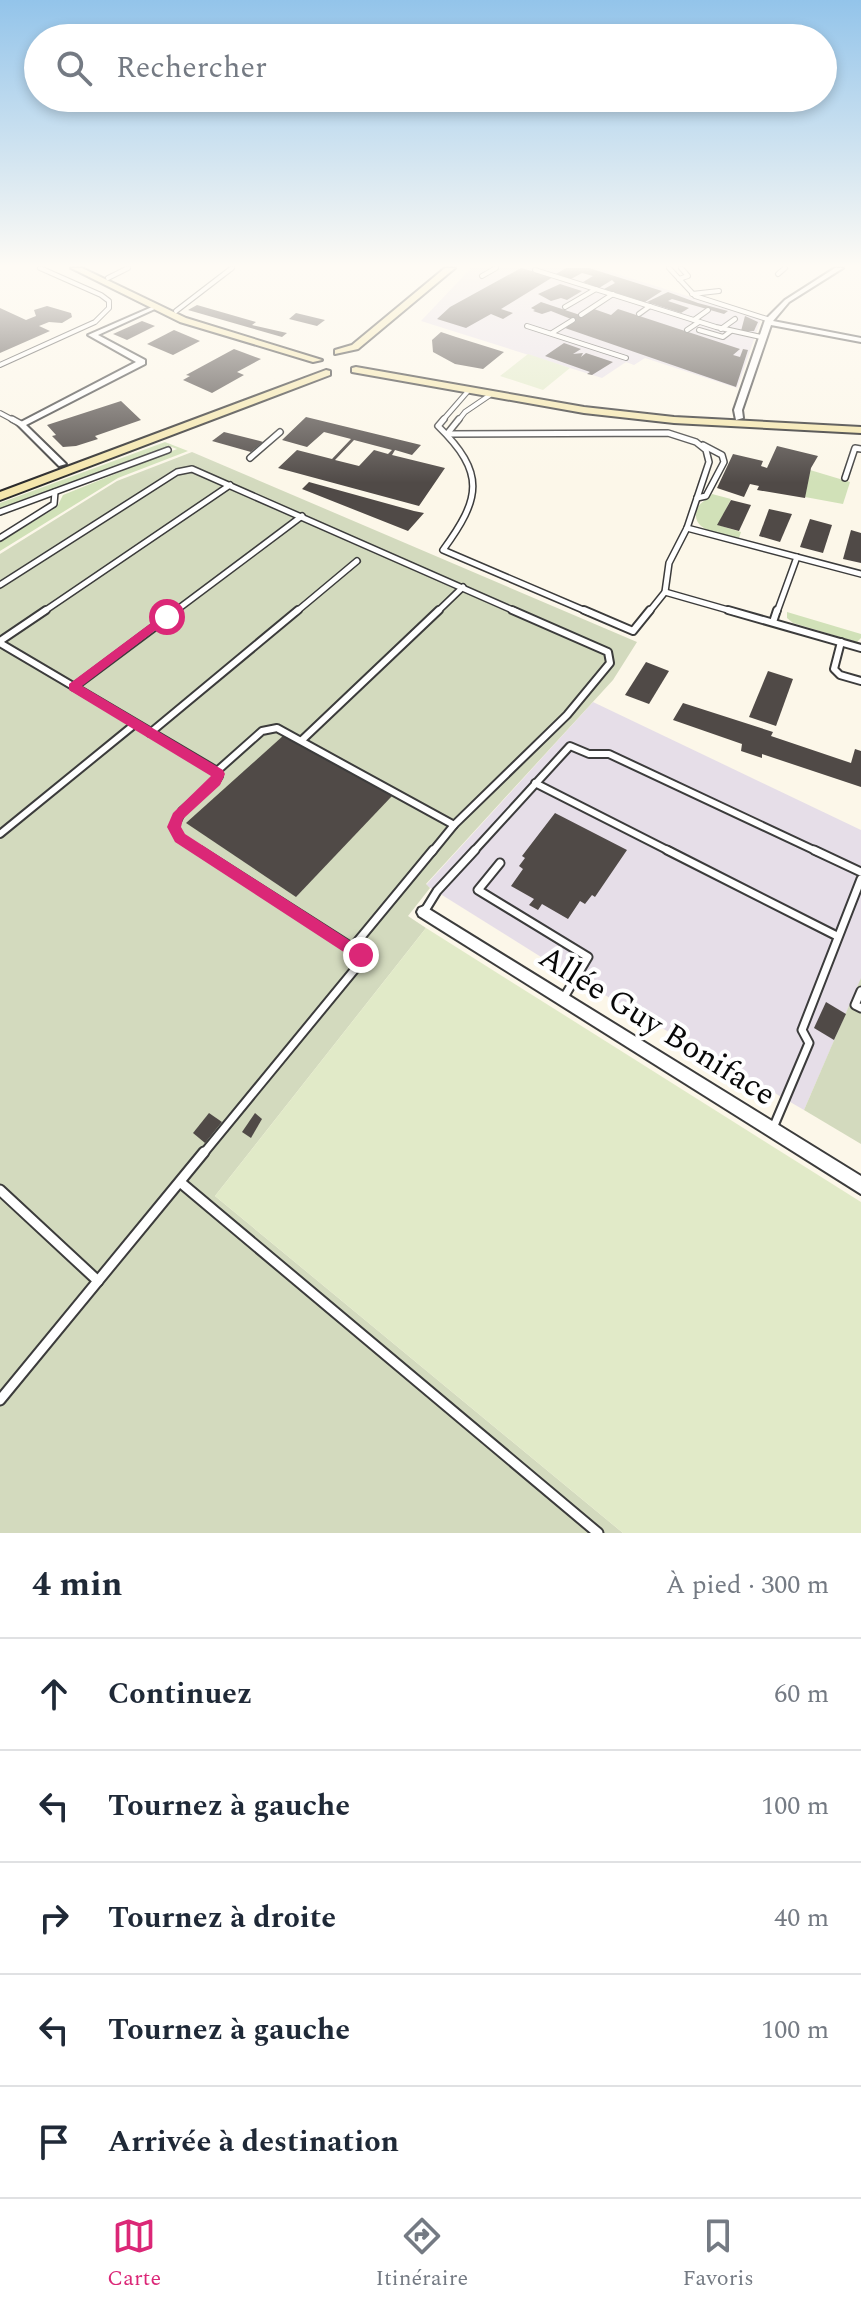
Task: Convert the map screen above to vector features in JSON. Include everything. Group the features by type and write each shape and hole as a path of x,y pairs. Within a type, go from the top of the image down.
{"main road":[{"path":"243,340 321,364 428,381 490,395 674,420 861,428"},
{"path":"258,340 321,364"},
{"path":"4,489 272,386 321,364 338,352 355,347 364,340"},
{"path":"351,367 380,340"},
{"path":"338,352 351,367"},
{"path":"625,414 739,418 861,428"}],"street":[{"path":"65,467 21,424 142,362 100,340"},
{"path":"739,418 738,410 760,340"},
{"name":"Allée Guy Boniface","path":"424,912 861,1186"}],"lane":[{"path":"0,365 56,340"},
{"path":"563,340 626,358"},
{"path":"469,390 438,426 464,455 477,491 473,506 443,550 633,631 665,592 669,563 687,528 709,462 706,450 696,442"},
{"path":"447,434 465,412 490,395"},
{"path":"0,413 21,424"},
{"path":"250,458 280,432"},
{"path":"447,434 675,434 722,455 724,462 706,496 696,498"},
{"path":"845,478 855,448 861,449"},
{"path":"0,512 168,450"},
{"path":"0,585 177,472 196,470 604,649 611,659 567,715 454,825 352,948"},
{"path":"0,1400 357,967 361,955 177,836 174,827 177,817 216,781 219,776 217,771 2,645 230,485"},
{"path":"0,538 54,504 55,492"},
{"path":"74,687 302,516"},
{"path":"687,528 861,574"},
{"path":"773,622 797,557"},
{"path":"150,733 357,561"},
{"path":"302,740 463,587"},
{"path":"665,592 861,648"},
{"path":"841,642 834,669 840,675 861,681"},
{"path":"0,834 135,724"},
{"path":"217,771 267,729 282,729 454,825"},
{"path":"424,912 437,891 570,746 589,754 609,754 861,872"},
{"path":"535,783 837,936"},
{"path":"500,863 478,890 588,957 563,999"},
{"path":"771,1131 809,1043 802,1030 861,879"},
{"path":"861,991 855,1005 861,1008"},
{"path":"180,1182 598,1533"},
{"path":"0,1190 98,1281"}],"shaded area":[{"path":"480,340 754,340 737,388 645,358 634,365 626,362 602,378"},
{"path":"593,702 861,830 861,979 804,1110 565,972 426,885"}],"green space":[{"path":"528,354 570,368 543,390 500,376"},
{"path":"165,442 188,451 118,478 0,551 0,542 57,507 63,495 177,449 169,446 0,510 0,503"},
{"path":"192,452 637,642 613,680 426,884 430,888 408,916 426,928 215,1196 623,1533 0,1533 0,554 117,481"},
{"path":"810,470 850,482 843,504 805,497"},
{"path":"712,494 731,499 718,525 741,532 739,538 708,530 698,522 698,507"},
{"path":"787,612 861,634 861,638 857,642 793,623 787,618"},
{"path":"426,928 861,1202 861,1533 623,1533 215,1196"},
{"path":"861,978 861,1144 804,1110"}],"building":[{"path":"0,340 31,340 0,353"},
{"path":"156,340 200,341 173,355 147,344"},
{"path":"432,340 465,340 504,352 483,369 455,364 433,352"},
{"path":"598,340 711,340 740,349 733,355 740,357 743,349 748,350 736,387"},
{"path":"564,343 581,349 573,354 583,353 581,357 586,353 613,362 592,375 545,356"},
{"path":"234,349 261,359 237,372 244,375 212,393 183,380 190,376 186,375"},
{"path":"121,401 141,420 95,436 98,439 63,447 52,436 56,435 47,425"},
{"path":"306,417 421,445 412,455 395,450 392,455 445,468 419,506 278,468 297,450 332,459 351,439 324,432 307,447 282,440","holes":["354,440 392,450 388,454 374,450 359,466 335,460"]},
{"path":"224,432 263,442 251,452 212,441"},
{"path":"777,446 818,456 811,468 805,498 757,490 759,486 750,484 744,497 717,488 733,454 763,461 761,466 767,468"},
{"path":"309,482 424,513 408,531 302,489"},
{"path":"731,500 751,505 739,531 717,525"},
{"path":"769,509 792,514 780,542 759,536"},
{"path":"810,519 832,525 823,553 800,547"},
{"path":"851,530 861,533 861,563 843,559"},
{"path":"646,662 669,671 649,704 625,695"},
{"path":"768,671 793,679 776,726 749,717"},
{"path":"683,703 773,732 771,736 851,763 855,749 861,751 861,787 762,754 762,758 741,751 742,744 673,720"},
{"path":"284,735 392,796 296,897 186,823"},
{"path":"555,813 627,850 595,897 592,895 585,904 580,901 568,919 542,904 538,910 529,905 534,899 511,886 523,869 519,866 525,858 522,856"},
{"path":"826,1002 846,1014 834,1040 814,1028"},
{"path":"209,1113 222,1122 205,1143 193,1133"},
{"path":"255,1113 262,1119 251,1138 242,1132"}],"route":[{"path":"167,617 74,687 217,771 218,779 177,817 174,827 180,838 361,955"}]}
